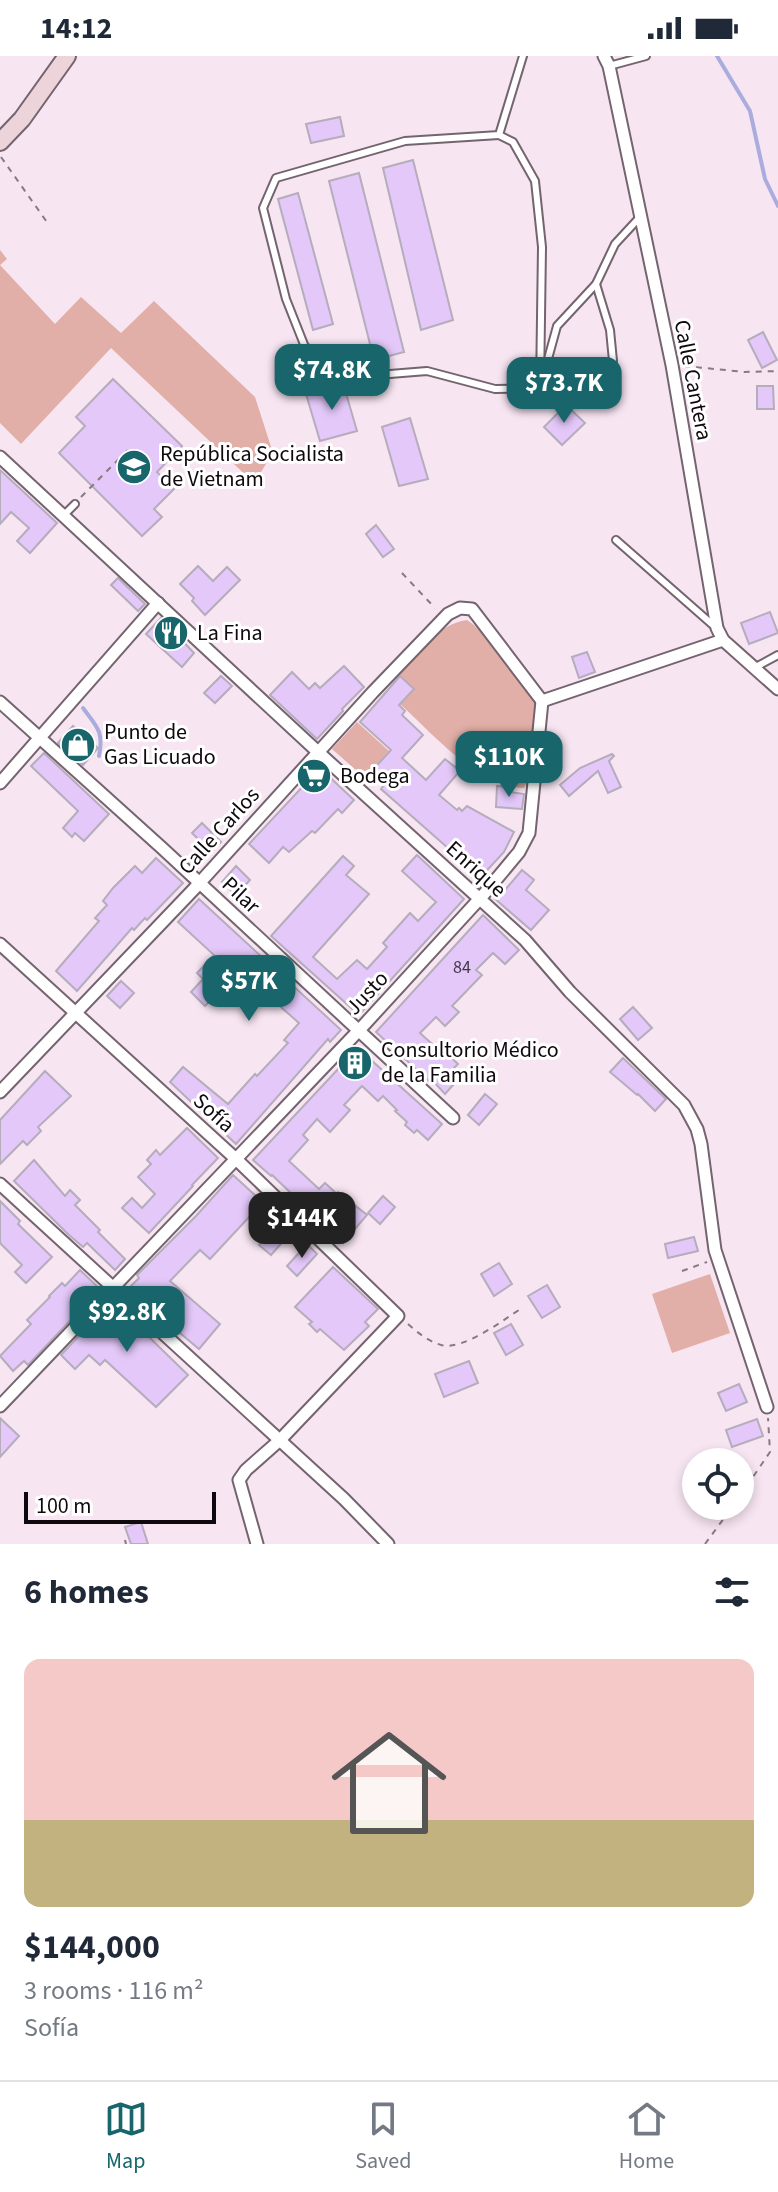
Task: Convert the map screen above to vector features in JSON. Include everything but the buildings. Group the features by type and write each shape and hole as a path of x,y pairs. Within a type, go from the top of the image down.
{"main road":[{"path":"0,142 22,119 67,56"}],"street":[{"name":"Calle Cantera","path":"606,61 672,365 720,634"},
{"name":"Enrique","path":"0,457 525,940 570,992 684,1105 692,1116 701,1144 712,1236 718,1258 767,1407"},
{"path":"0,783 158,603"},
{"name":"Calle Carlos","path":"0,1092 444,618 460,608 472,609 542,701"},
{"path":"542,701 720,634 778,689"},
{"name":"Justo","path":"0,1406 358,1032 519,852 529,833 542,701"},
{"name":"Pilar","path":"0,702 453,1118"},
{"name":"Sofía","path":"0,944 236,1159 398,1316"},
{"path":"0,1184 344,1499 388,1544"},
{"path":"257,1544 239,1480 398,1316"}],"lane":[{"path":"499,135 523,56"},
{"path":"606,61 646,56"},
{"path":"540,388 495,389 427,371 365,376 305,347 286,299 263,208 276,178 405,141 499,135 513,142 535,181 542,247 540,388 546,394 571,394 603,384 613,361 610,330 596,284"},
{"path":"540,388 557,326 596,284 615,244 640,217"},
{"path":"63,516 75,504"},
{"path":"616,540 720,634"},
{"path":"754,668 778,655"}],"path":[{"path":"0,156 49,225"},
{"path":"672,365 745,372 778,371"},
{"path":"75,504 130,448"},
{"path":"402,573 444,618"},
{"path":"682,1271 718,1258"},
{"path":"398,1316 420,1335 444,1346 470,1340 522,1308"},
{"path":"754,1475 770,1452 767,1407"},
{"path":"705,1544 723,1520"}],"shaded area":[{"path":"0,250 7,259 0,265"},
{"path":"0,265 55,324 81,297 121,333 154,301 255,397 273,453 254,483 111,348 21,444 0,423"},
{"path":"467,620 494,647 536,703 524,788 489,778 473,768 400,704 414,689 397,673 438,633"},
{"path":"357,722 389,751 365,778 332,749"},
{"path":"710,1274 730,1333 672,1353 652,1294"}],"waterway":[{"path":"717,56 750,111 765,179 778,206"},
{"path":"83,708 100,735 99,756"}],"place":[{"name":"República Socialista de Vietnam","path":"134,467"},
{"name":"La Fina","path":"171,633"},
{"name":"Punto de Gas Licuado","path":"78,745"},
{"name":"Bodega","path":"314,776"},
{"name":"Consultorio Médico de la Familia","path":"355,1063"}]}
